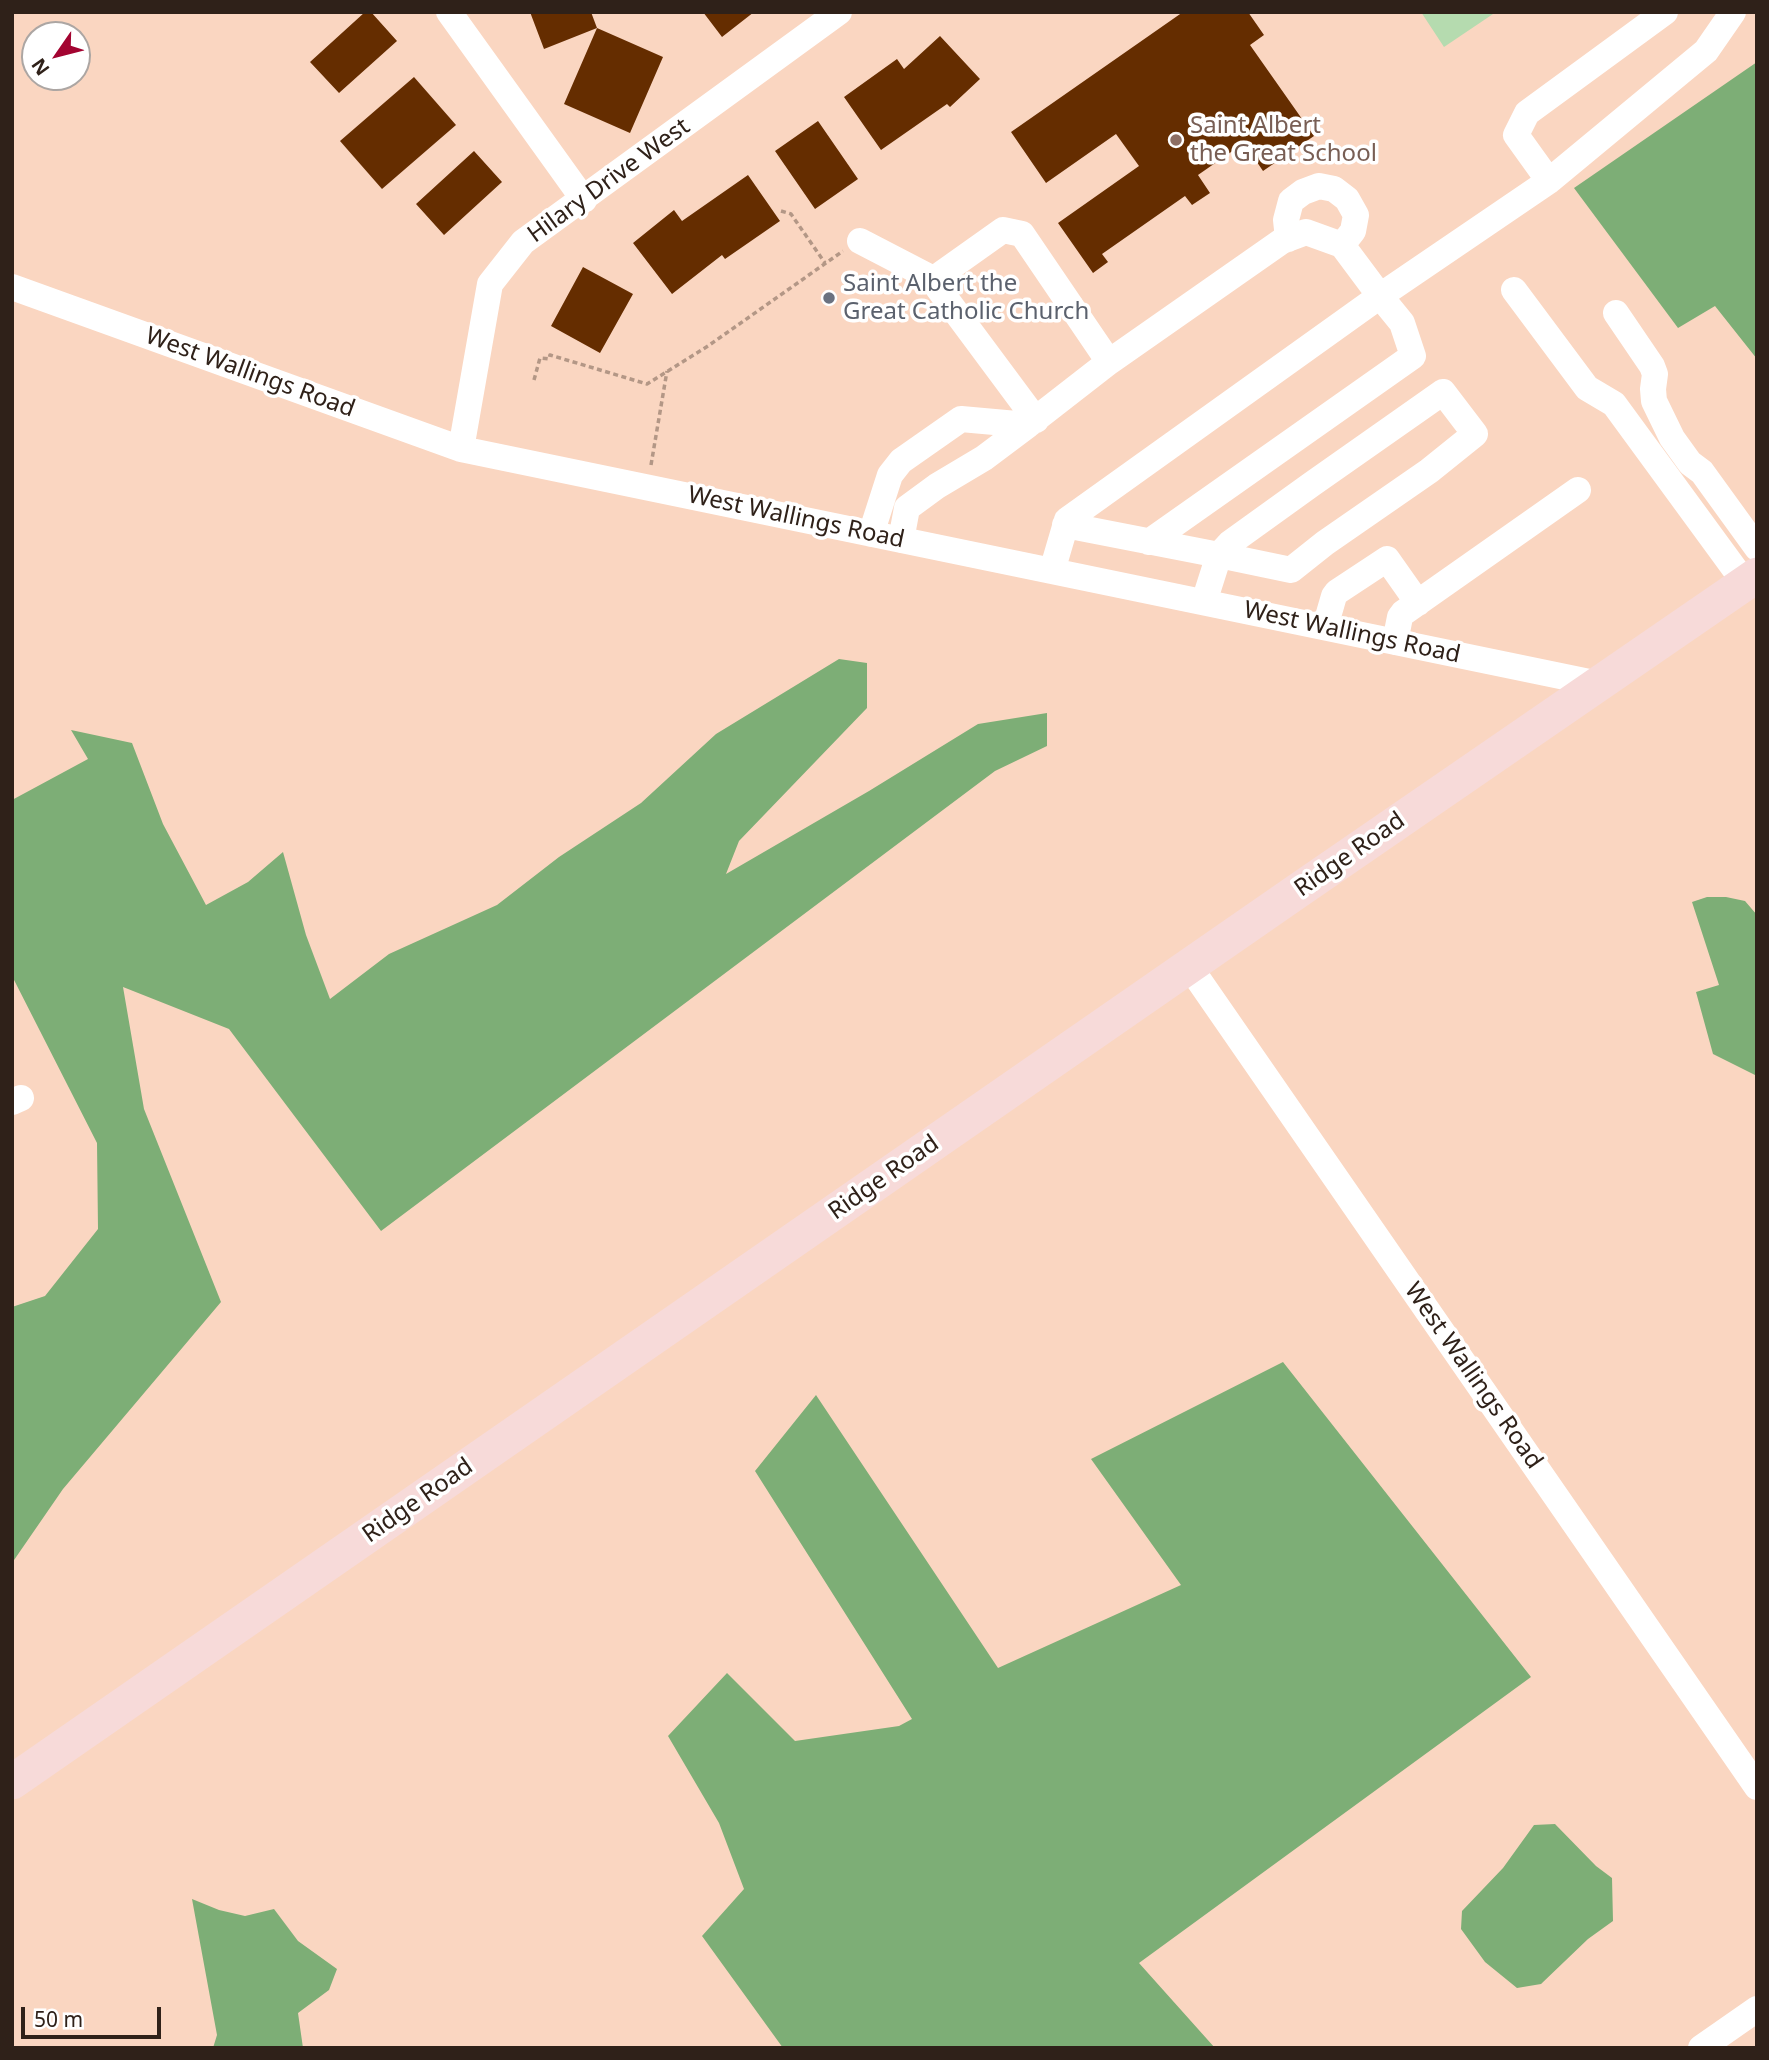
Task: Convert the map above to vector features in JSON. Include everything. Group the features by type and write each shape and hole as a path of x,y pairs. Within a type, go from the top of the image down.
{"main road":[{"name":"Ridge Road","path":"12,1782 1751,579"}],"street":[{"path":"449,12 584,200"},
{"name":"Hilary Drive West","path":"461,449 489,284 523,242 839,12"},
{"path":"1549,181 1516,135 1527,113 1665,12"},
{"path":"1052,571 1067,520 1380,296 1549,181 1706,51 1733,12"},
{"path":"1288,239 1286,220 1291,201 1303,192 1319,186 1335,190 1347,199 1356,215 1353,231 1342,245"},
{"path":"1032,423 938,288 941,274 1003,230 1022,234 1109,362"},
{"path":"901,540 907,508 937,486 984,458 1109,362 1282,242 1306,232 1342,245 1402,323 1413,356 1149,542"},
{"path":"860,241 939,282"},
{"name":"West Wallings Road","path":"12,287 461,449 1599,684"},
{"path":"1514,290 1587,388 1614,404 1751,579"},
{"path":"1616,313 1652,366 1655,374 1654,401 1672,439 1690,463 1702,472 1757,548"},
{"path":"1065,525 1219,555 1292,570 1325,543 1429,471 1475,434 1443,392 1230,544 1219,555 1204,602"},
{"path":"871,534 890,475 914,449 961,419 1032,423"},
{"path":"1395,642 1400,617 1578,490"},
{"path":"1325,627 1337,592 1387,559 1418,603"},
{"name":"West Wallings Road","path":"1189,966 1757,1787"},
{"path":"1701,2048 1757,2009"}],"path":[{"path":"781,211 791,215 825,263"},
{"path":"534,380 540,358 549,359 550,355 647,384 708,346 860,241"},
{"path":"651,465 667,371"}],"green space":[{"path":"1421,12 1496,12 1444,47"},
{"path":"1757,62 1757,359 1715,306 1678,328 1574,188"},
{"path":"839,659 867,663 867,708 739,841 726,874 978,724 1047,713 1047,746 995,771 381,1231 229,1029 123,987 144,1109 221,1302 63,1489 12,1563 12,1307 45,1296 98,1229 97,1143 12,976 12,800 88,759 71,730 132,743 163,824 206,905 248,882 283,852 306,935 330,999 389,954 497,905 559,857 641,803 716,734"},
{"path":"1707,897 1745,901 1757,915 1757,1076 1713,1054 1696,992 1719,985 1692,902"},
{"path":"1283,1362 1531,1677 1139,1963 1215,2048 783,2048 702,1936 744,1889 719,1823 668,1736 727,1673 795,1741 899,1726 912,1719 755,1471 816,1395 998,1668 1181,1585 1091,1459"},
{"path":"1555,1824 1596,1866 1612,1878 1613,1921 1588,1939 1541,1984 1517,1988 1485,1962 1461,1929 1462,1911 1503,1868 1534,1825"},
{"path":"192,1899 219,1910 245,1916 274,1909 298,1941 337,1969 329,1990 298,2013 303,2048 213,2048 217,2035"}],"building":[{"path":"365,12 371,12 397,41 339,93 310,62"},
{"path":"530,12 591,12 597,28 544,49"},
{"path":"703,12 754,12 722,37"},
{"name":"Saint Albert the Great School","path":"1183,12 1248,12 1264,35 1250,45 1314,136 1263,171 1244,143 1198,175 1210,193 1192,205 1185,196 1102,254 1108,262 1093,273 1058,223 1139,166 1116,134 1046,183 1011,132"},
{"path":"597,28 663,57 630,133 564,104"},
{"path":"940,36 980,79 950,107 947,104 881,150 844,97 897,59 904,69"},
{"path":"414,77 456,125 382,189 340,141"},
{"path":"818,121 858,179 815,209 775,151"},
{"path":"474,151 502,182 444,235 416,204"},
{"path":"748,175 780,221 725,259 722,255 672,294 633,243 674,210 682,221"},
{"path":"583,267 633,294 600,353 551,326"}],"place":[{"name":"Saint Albert the Great School","path":"1176,140"},
{"name":"Saint Albert the Great Catholic Church","path":"829,298"}]}
